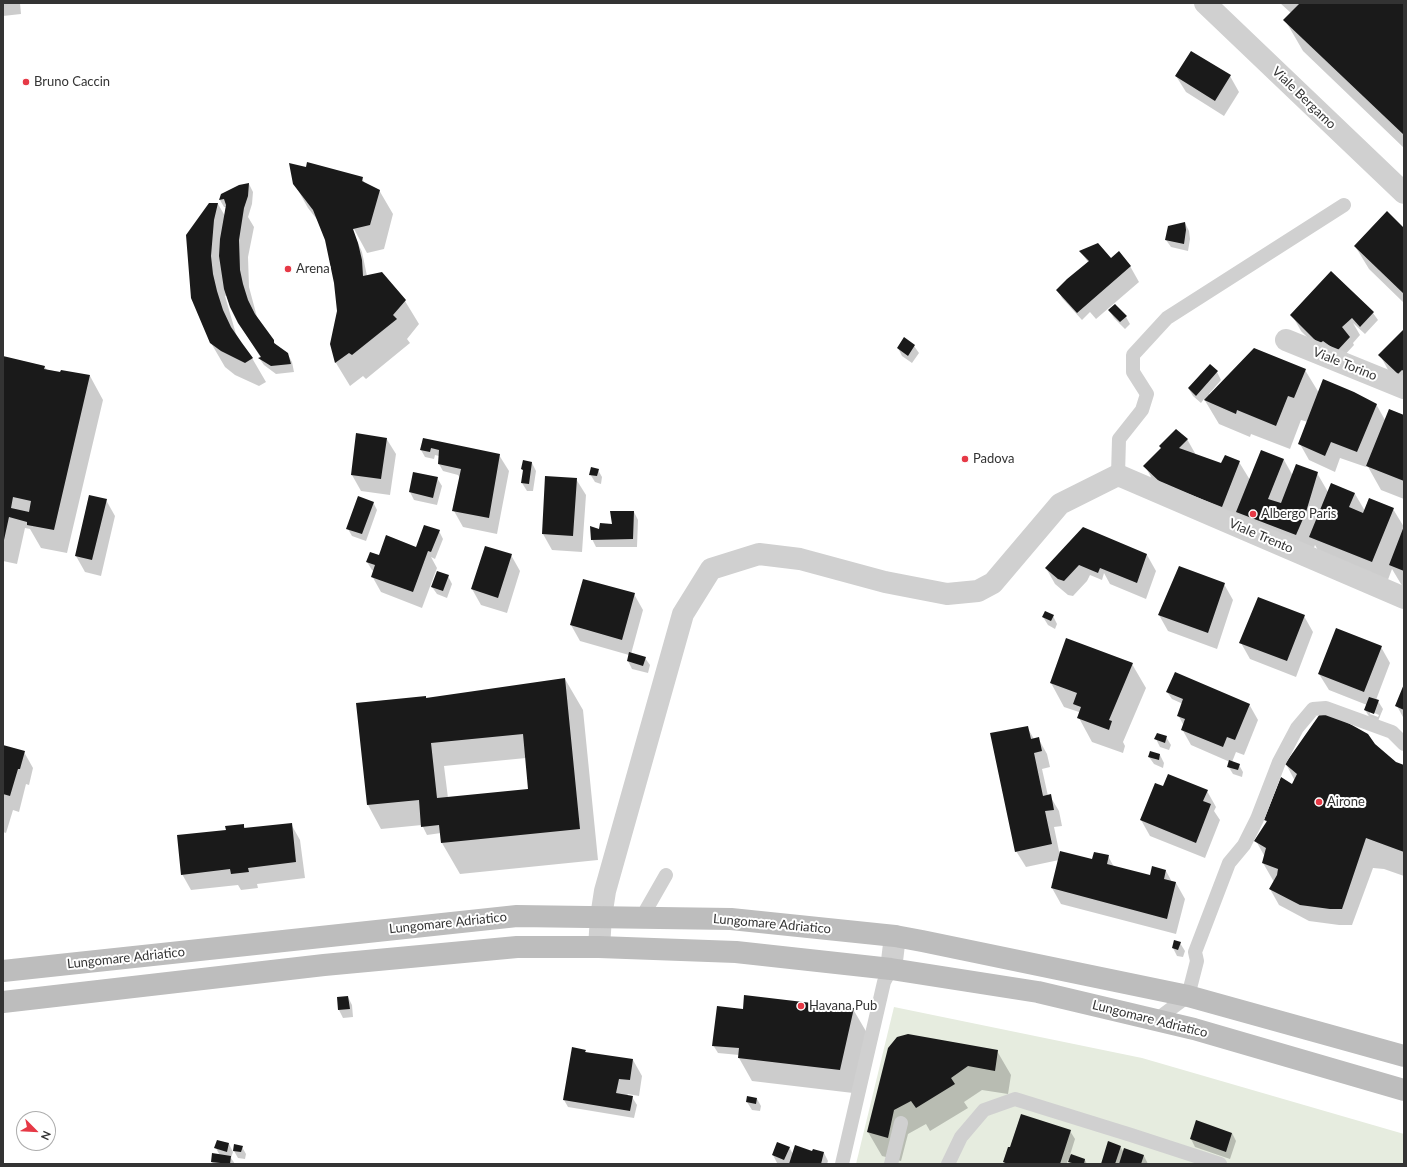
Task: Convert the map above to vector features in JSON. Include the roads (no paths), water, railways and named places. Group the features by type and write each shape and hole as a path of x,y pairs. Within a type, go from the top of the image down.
{"street":[{"name":"Viale Bergamo","path":"1204,3 1404,192"},
{"name":"Viale Torino","path":"1286,340 1404,388"},
{"name":"Viale Trento","path":"1118,475 1404,598"},
{"path":"599,947 601,917 605,891 684,614 711,569 759,554 800,559 885,582 947,594 978,591 993,583 1060,504 1118,475"},
{"name":"Lungomare Adriatico","path":"3,972 517,916 731,919 895,936 1188,996 1404,1056"},
{"path":"891,969 895,936"},
{"name":"Lungomare Adriatico","path":"3,1002 324,965 517,947 599,947 736,952 891,969 1038,992 1194,1029 1404,1090"}],"lane":[{"path":"1118,475 1119,439 1142,410 1147,394 1133,372 1133,355 1167,318 1344,205"},
{"path":"1156,1020 1188,996 1197,961 1196,952 1229,863 1244,845 1257,819 1279,762 1297,728 1313,709 1326,708 1398,734 1404,744"},
{"path":"642,918 666,875"},
{"path":"842,1164 884,982 891,969"},
{"path":"948,1164 961,1137 984,1110 1015,1099 1220,1164"},
{"path":"891,1164 901,1123"}],"place":[{"name":"Bruno Caccin","path":"26,82"},
{"name":"Arena","path":"288,269"},
{"name":"Padova","path":"965,459"},
{"name":"Albergo Paris","path":"1253,514"},
{"name":"Airone","path":"1319,802"},
{"name":"Havana Pub","path":"801,1006"}]}
